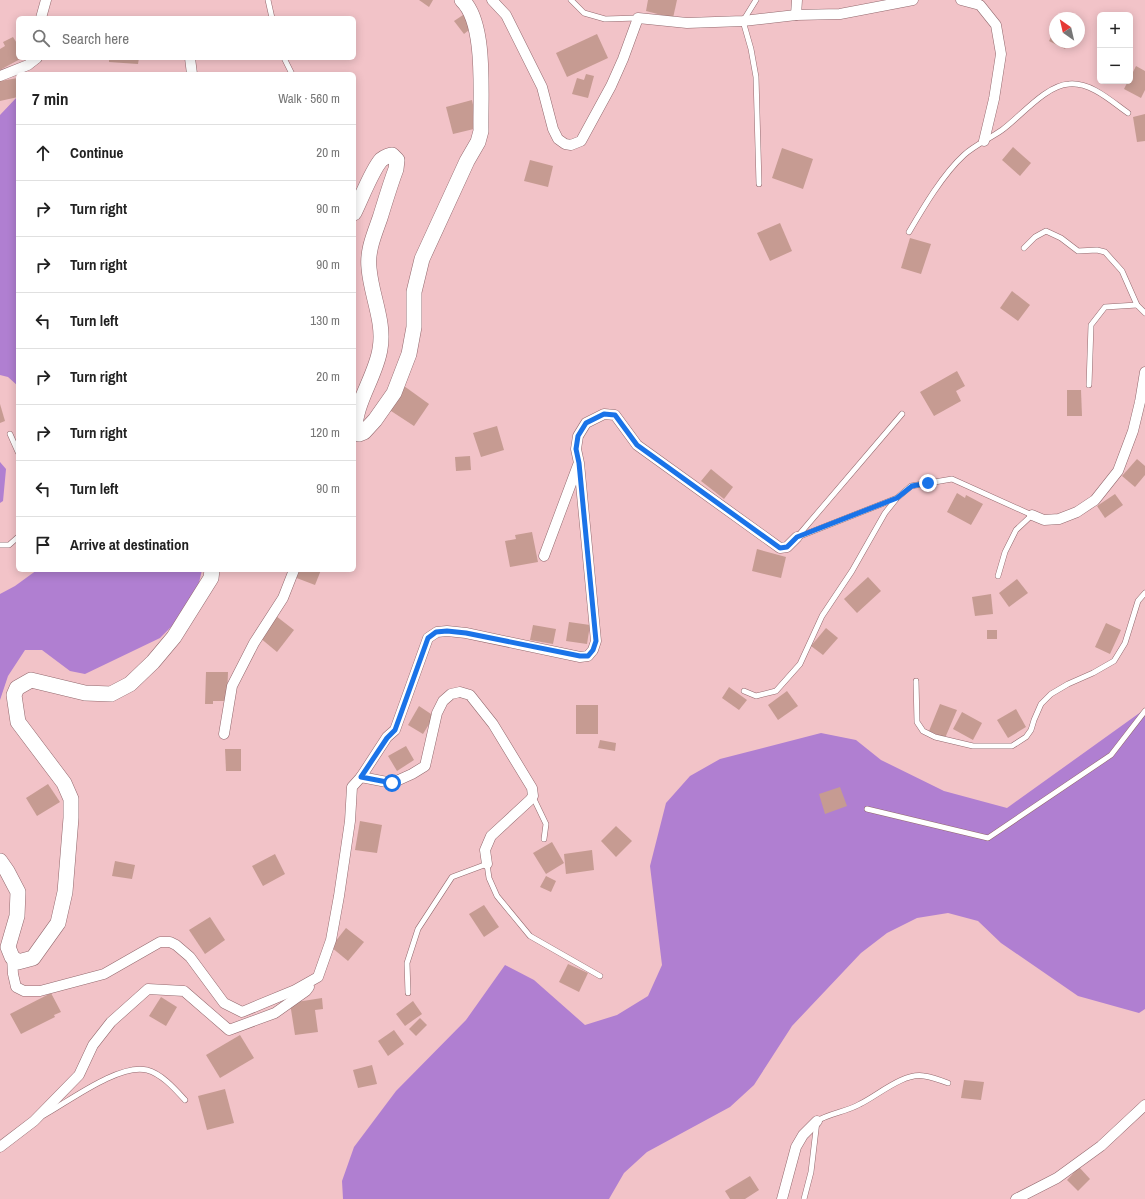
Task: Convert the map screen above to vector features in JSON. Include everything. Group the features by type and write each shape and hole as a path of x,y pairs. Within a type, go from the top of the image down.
{"street":[{"path":"42,16 46,0"},
{"path":"356,432 359,434 364,432 375,420 394,393 409,354 414,327 414,292 422,259 467,161 478,142 481,131 480,53 478,33 473,16 462,0"},
{"path":"492,0 506,15 542,87 552,129 558,139 565,144 571,145 581,141 611,86 624,59 638,18 687,23 743,21 796,15 840,14 913,0"},
{"path":"796,15 797,0"},
{"path":"961,0 980,6 996,25 1001,54 994,99 984,141"},
{"path":"0,76 28,65 34,60"},
{"path":"190,60 192,72"},
{"path":"356,209 381,160 388,155 392,155 397,160 396,169 369,250 368,268 381,333 380,349 378,359 359,400 356,417"},
{"path":"1032,515 1044,520 1059,519 1077,512 1095,500 1118,472 1135,424 1145,372"},
{"path":"0,1146 34,1121 79,1075 93,1045 111,1022 148,989 184,991 229,1030 275,1013 306,991 318,977 331,940 339,896 350,821 352,787 361,777 387,738 395,730 428,638 436,632 447,631 466,633 580,656 588,656 593,650 596,641 579,463 576,449 578,436 586,423 604,414 615,415 637,445 780,548 787,547 797,537"},
{"path":"544,556 579,463"},
{"path":"12,957 18,962 33,958 58,923 65,892 71,818 71,799 64,783 18,722 14,695 17,688 31,680 85,693 111,694 130,684 174,637 211,578 212,572"},
{"path":"224,734 232,686 254,643 283,598 293,572"},
{"path":"361,777 392,783 425,766 437,712 443,701 451,694 460,692 470,696 492,724 532,788 533,796 491,836 485,850 487,864"},
{"path":"0,861 18,892 17,916 8,947 12,957 13,974 16,987 24,991 40,991 104,974 160,942 170,942 176,945 190,957 224,1003 242,1012 295,990 318,977"},
{"path":"1016,1199 1057,1178 1101,1146 1145,1105"},
{"path":"782,1199 796,1147 803,1135 817,1121"}],"lane":[{"path":"268,0 272,16"},
{"path":"571,0 584,13 605,19 638,18"},
{"path":"756,0 743,21 751,49 756,77 759,184"},
{"path":"285,60 291,72"},
{"path":"908,232 948,173 964,155 1002,130 1035,101 1054,88 1068,84 1084,85 1102,95 1128,113"},
{"path":"1024,248 1035,237 1046,231 1061,238 1078,251 1097,250 1105,252 1122,271 1137,305 1145,313"},
{"path":"1089,385 1091,325 1105,307 1137,305"},
{"path":"797,537 902,414"},
{"path":"10,434 16,448"},
{"path":"744,690 756,696 776,691 800,664 822,616 852,571 885,513 897,498 912,486 952,479 1032,515 1016,530 1005,552 998,576"},
{"path":"797,537 897,498"},
{"path":"0,546 9,545 16,539"},
{"path":"916,681 917,722 923,731 935,737 973,746 1012,746 1026,737 1031,730 1041,704 1050,694 1114,661 1125,643 1138,602 1145,593"},
{"path":"867,809 988,838 1111,755 1145,711"},
{"path":"533,796 546,824 544,839"},
{"path":"408,993 407,963 418,929 452,876 487,864 489,878 497,896 530,936 600,976"},
{"path":"34,1121 82,1091 112,1076 135,1069 147,1070 162,1077 185,1100"},
{"path":"804,1199 811,1172 817,1121 826,1116 860,1105 885,1088 908,1078 923,1075 948,1083"}],"shaded area":[{"path":"16,98 16,384 8,377 0,375 0,115"},
{"path":"0,462 6,469 3,501 0,503"},
{"path":"34,572 202,572 194,604 160,638 85,674 70,671 42,650 25,650 8,676 0,700 0,594 15,586"},
{"path":"1145,709 1145,1009 1139,1013 1078,996 1001,943 978,921 948,913 917,918 887,933 861,953 792,1026 754,1085 730,1107 647,1152 624,1173 609,1199 343,1199 342,1181 354,1147 396,1091 466,1020 505,965 534,980 585,1025 617,1015 648,996 662,965 650,866 666,803 690,776 720,759 821,733 856,740 881,760 944,791 1007,808"}],"building":[{"path":"419,0 433,0 429,7"},
{"path":"648,0 677,0 673,18 646,11"},
{"path":"466,13 475,25 464,34 454,21"},
{"path":"597,34 608,58 567,77 556,53"},
{"path":"13,37 16,42 16,60 18,60 0,70 0,49 5,46 3,42"},
{"path":"109,60 139,60 138,64 109,62"},
{"path":"1136,66 1145,71 1145,90 1141,98 1124,89 1126,84 1133,84 1133,72"},
{"path":"586,74 594,76 588,98 572,94 577,78 584,80"},
{"path":"16,78 16,97 0,101 0,81"},
{"path":"472,100 478,128 453,134 446,107"},
{"path":"1145,114 1145,141 1137,142 1133,117"},
{"path":"1013,147 1031,163 1020,176 1002,160"},
{"path":"782,148 813,159 803,189 772,178"},
{"path":"530,160 553,166 548,187 524,181"},
{"path":"780,223 792,251 770,261 757,233"},
{"path":"910,238 931,244 921,274 901,268"},
{"path":"1012,291 1030,305 1018,321 1000,308"},
{"path":"957,371 965,386 956,391 961,401 934,416 920,392"},
{"path":"404,386 429,404 414,426 388,409"},
{"path":"1067,390 1081,390 1082,416 1067,416"},
{"path":"0,404 5,421 0,423"},
{"path":"497,426 504,450 481,457 473,433"},
{"path":"470,456 471,470 456,471 455,457"},
{"path":"1137,459 1145,466 1145,475 1135,487 1122,476"},
{"path":"711,469 733,487 724,499 701,481"},
{"path":"957,493 965,498 966,495 983,504 971,525 947,512"},
{"path":"1115,494 1123,505 1105,518 1097,506"},
{"path":"532,532 538,562 510,567 505,541 516,539 515,535"},
{"path":"757,549 786,557 781,578 752,571"},
{"path":"295,572 320,572 315,585 294,577"},
{"path":"868,577 881,591 857,613 844,599"},
{"path":"1017,579 1028,593 1009,607 999,593"},
{"path":"991,594 993,614 975,616 972,597"},
{"path":"276,616 294,630 277,652 259,637"},
{"path":"569,622 590,625 587,644 566,641"},
{"path":"1106,623 1121,630 1110,654 1095,647"},
{"path":"533,625 556,629 553,644 530,640"},
{"path":"826,628 838,638 823,655 811,646"},
{"path":"987,630 997,630 997,639 987,639"},
{"path":"206,672 228,672 227,701 213,701 213,704 205,704"},
{"path":"729,687 747,700 739,710 722,698"},
{"path":"787,691 798,706 778,720 768,705"},
{"path":"940,704 957,710 945,738 929,731"},
{"path":"576,705 598,705 598,734 576,734"},
{"path":"419,706 434,716 423,734 408,725"},
{"path":"1016,709 1026,727 1008,738 997,720"},
{"path":"962,712 982,723 973,740 953,729"},
{"path":"600,740 616,743 615,751 598,748"},
{"path":"406,746 414,760 397,771 388,756"},
{"path":"225,749 241,749 241,771 226,771"},
{"path":"48,784 60,802 37,816 26,798"},
{"path":"840,787 847,806 825,814 819,794"},
{"path":"360,821 382,825 377,853 355,850"},
{"path":"616,826 632,841 616,857 601,841"},
{"path":"552,842 564,863 546,874 533,853"},
{"path":"592,850 594,870 566,874 564,854"},
{"path":"275,854 285,874 263,886 252,866"},
{"path":"115,861 135,865 132,879 112,876"},
{"path":"546,876 556,881 551,892 540,887"},
{"path":"484,905 499,927 484,937 469,914"},
{"path":"210,917 225,940 205,954 189,930"},
{"path":"346,928 364,942 348,961 331,947"},
{"path":"568,964 588,973 579,992 559,982"},
{"path":"51,993 61,1012 54,1015 55,1017 21,1034 10,1014"},
{"path":"161,997 177,1007 166,1026 149,1016"},
{"path":"322,998 323,1009 315,1010 318,1032 295,1035 290,1003"},
{"path":"413,1001 422,1014 405,1026 396,1014"},
{"path":"420,1018 427,1025 416,1036 409,1029"},
{"path":"394,1030 404,1044 388,1056 378,1041"},
{"path":"240,1035 254,1058 220,1078 206,1055"},
{"path":"372,1065 377,1084 358,1088 353,1070"},
{"path":"964,1080 984,1082 981,1100 961,1098"},
{"path":"225,1089 234,1123 207,1130 198,1096"},
{"path":"1079,1167 1090,1179 1078,1191 1067,1180"},
{"path":"750,1176 759,1190 745,1199 730,1199 725,1191"}],"route":[{"path":"392,783 361,777 387,738 395,730 428,638 436,632 447,631 466,633 580,656 588,656 593,650 596,641 579,463 576,449 578,436 586,423 604,414 615,415 637,445 780,548 787,547 797,537 897,498 912,486 928,483"}]}
